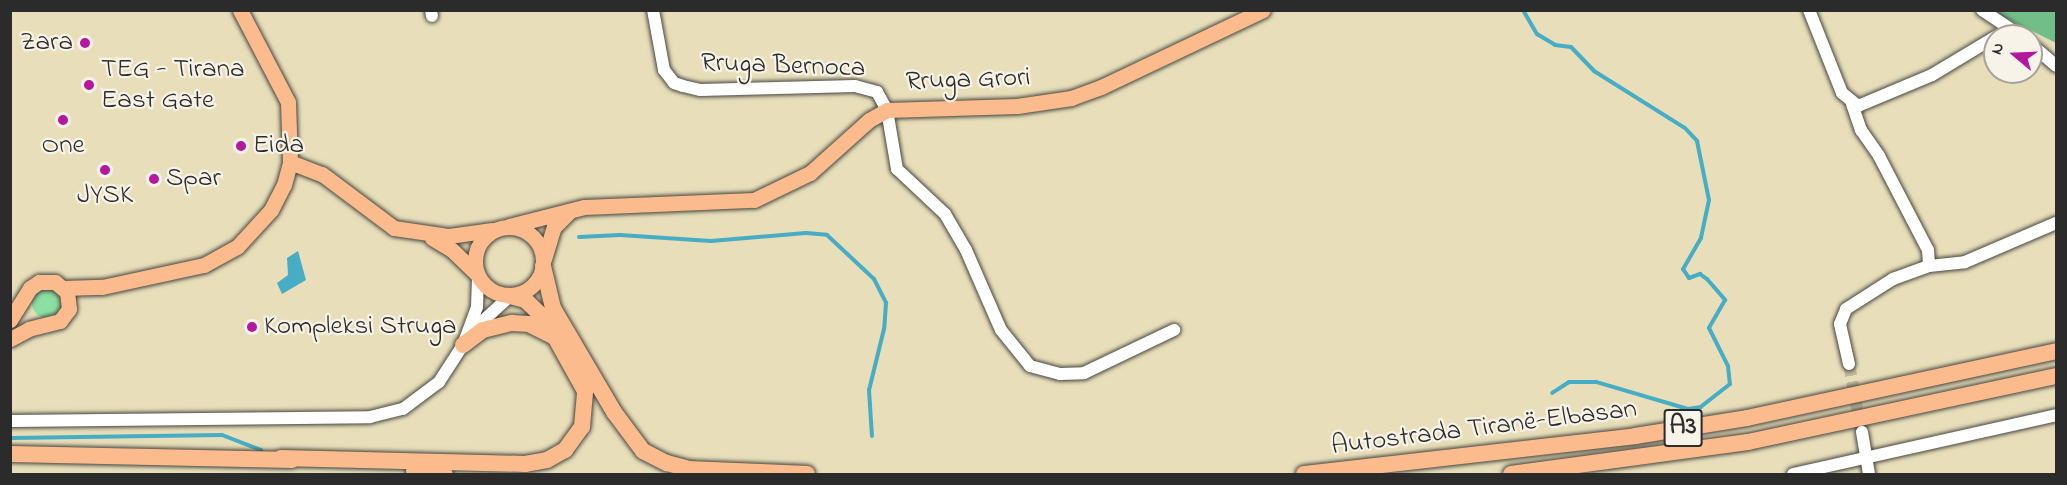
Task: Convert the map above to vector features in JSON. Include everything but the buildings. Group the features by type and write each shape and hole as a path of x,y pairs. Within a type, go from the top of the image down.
{"highway":[{"path":"543,265 553,308 626,431 643,451 667,463 690,469 807,474"},
{"path":"10,454 505,464 547,460 574,441 587,406 579,375 536,309 519,297 510,296"},
{"path":"463,345 483,330 512,322 537,327 559,342"},
{"name":"Autostrada Tiranë-Elbasan","path":"1304,474 1624,438 1747,418 2056,351"},
{"name":"Autostrada Tiranë-Elbasan","path":"1511,474 1748,442 2056,376"},
{"path":"281,458 446,474"}],"main road":[{"path":"42,325 29,316 25,302 27,292 39,282 50,280 64,288 102,287 195,267 235,249 271,210 284,185 290,162 288,102 240,10"},
{"name":"Rruga Grori","path":"509,226 577,208 754,201 810,173 869,120 887,110 1017,106 1071,98 1101,87 1263,10"},
{"path":"290,162 322,174 389,226 421,234 469,236 509,226 535,238 543,265"},
{"path":"421,234 452,250 495,292 510,296 532,286 543,265 555,227 577,208"},
{"path":"478,275 477,250 491,230"},
{"path":"10,339 42,325 60,321 69,309 102,287"},
{"path":"64,288 69,309"},
{"path":"10,320 25,302"}],"street":[{"name":"Rruga Bernoca","path":"652,10 664,70 674,82 700,90 855,86 877,92 887,110"},
{"path":"1809,10 1842,93 1852,104 1861,130 1879,156 1929,250 1929,266"},
{"path":"1982,10 2004,24"},
{"path":"1852,104 1868,103 1913,83 1983,44"},
{"path":"2043,55 2056,66"},
{"path":"887,110 897,169 945,214 966,250 1001,330 1030,366 1060,374 1084,373 1174,330"},
{"path":"1848,364 1840,324 1845,309 1893,279 1929,266 1965,262 2056,223"},
{"path":"463,345 477,308 478,275"},
{"path":"10,421 386,415 404,409 440,382 463,345 484,318 510,296"},
{"path":"1793,474 2056,415"},
{"path":"1862,432 1869,474"}],"green space":[{"path":"1995,11 2056,11 2056,43 2043,36 2043,24 2018,24"},
{"path":"47,288 58,292 62,303 58,314 47,318 36,314 32,303 36,292"}],"water":[{"path":"298,251 306,280 282,294 277,283 288,275 287,258"}],"waterway":[{"path":"1523,10 1537,34 1555,45 1571,47 1594,71 1685,128 1697,141 1709,200 1701,238 1683,269 1689,278 1700,274 1707,279 1725,300 1709,328 1728,366 1730,384 1701,407 1688,409 1596,382 1569,382 1552,393"},
{"path":"579,237 620,235 711,241 806,233 827,235 874,279 886,303 884,329 869,390 872,436"},
{"path":"10,438 222,435 261,450"}],"tunnel":[{"path":"1849,364 1860,425"}],"place":[{"name":"Zara","path":"85,43"},
{"name":"TEG - Tirana East Gate","path":"89,85"},
{"name":"One","path":"63,120"},
{"name":"Eida","path":"241,146"},
{"name":"JYSK","path":"105,170"},
{"name":"Spar","path":"154,179"},
{"name":"Kompleksi Struga","path":"252,327"}]}
